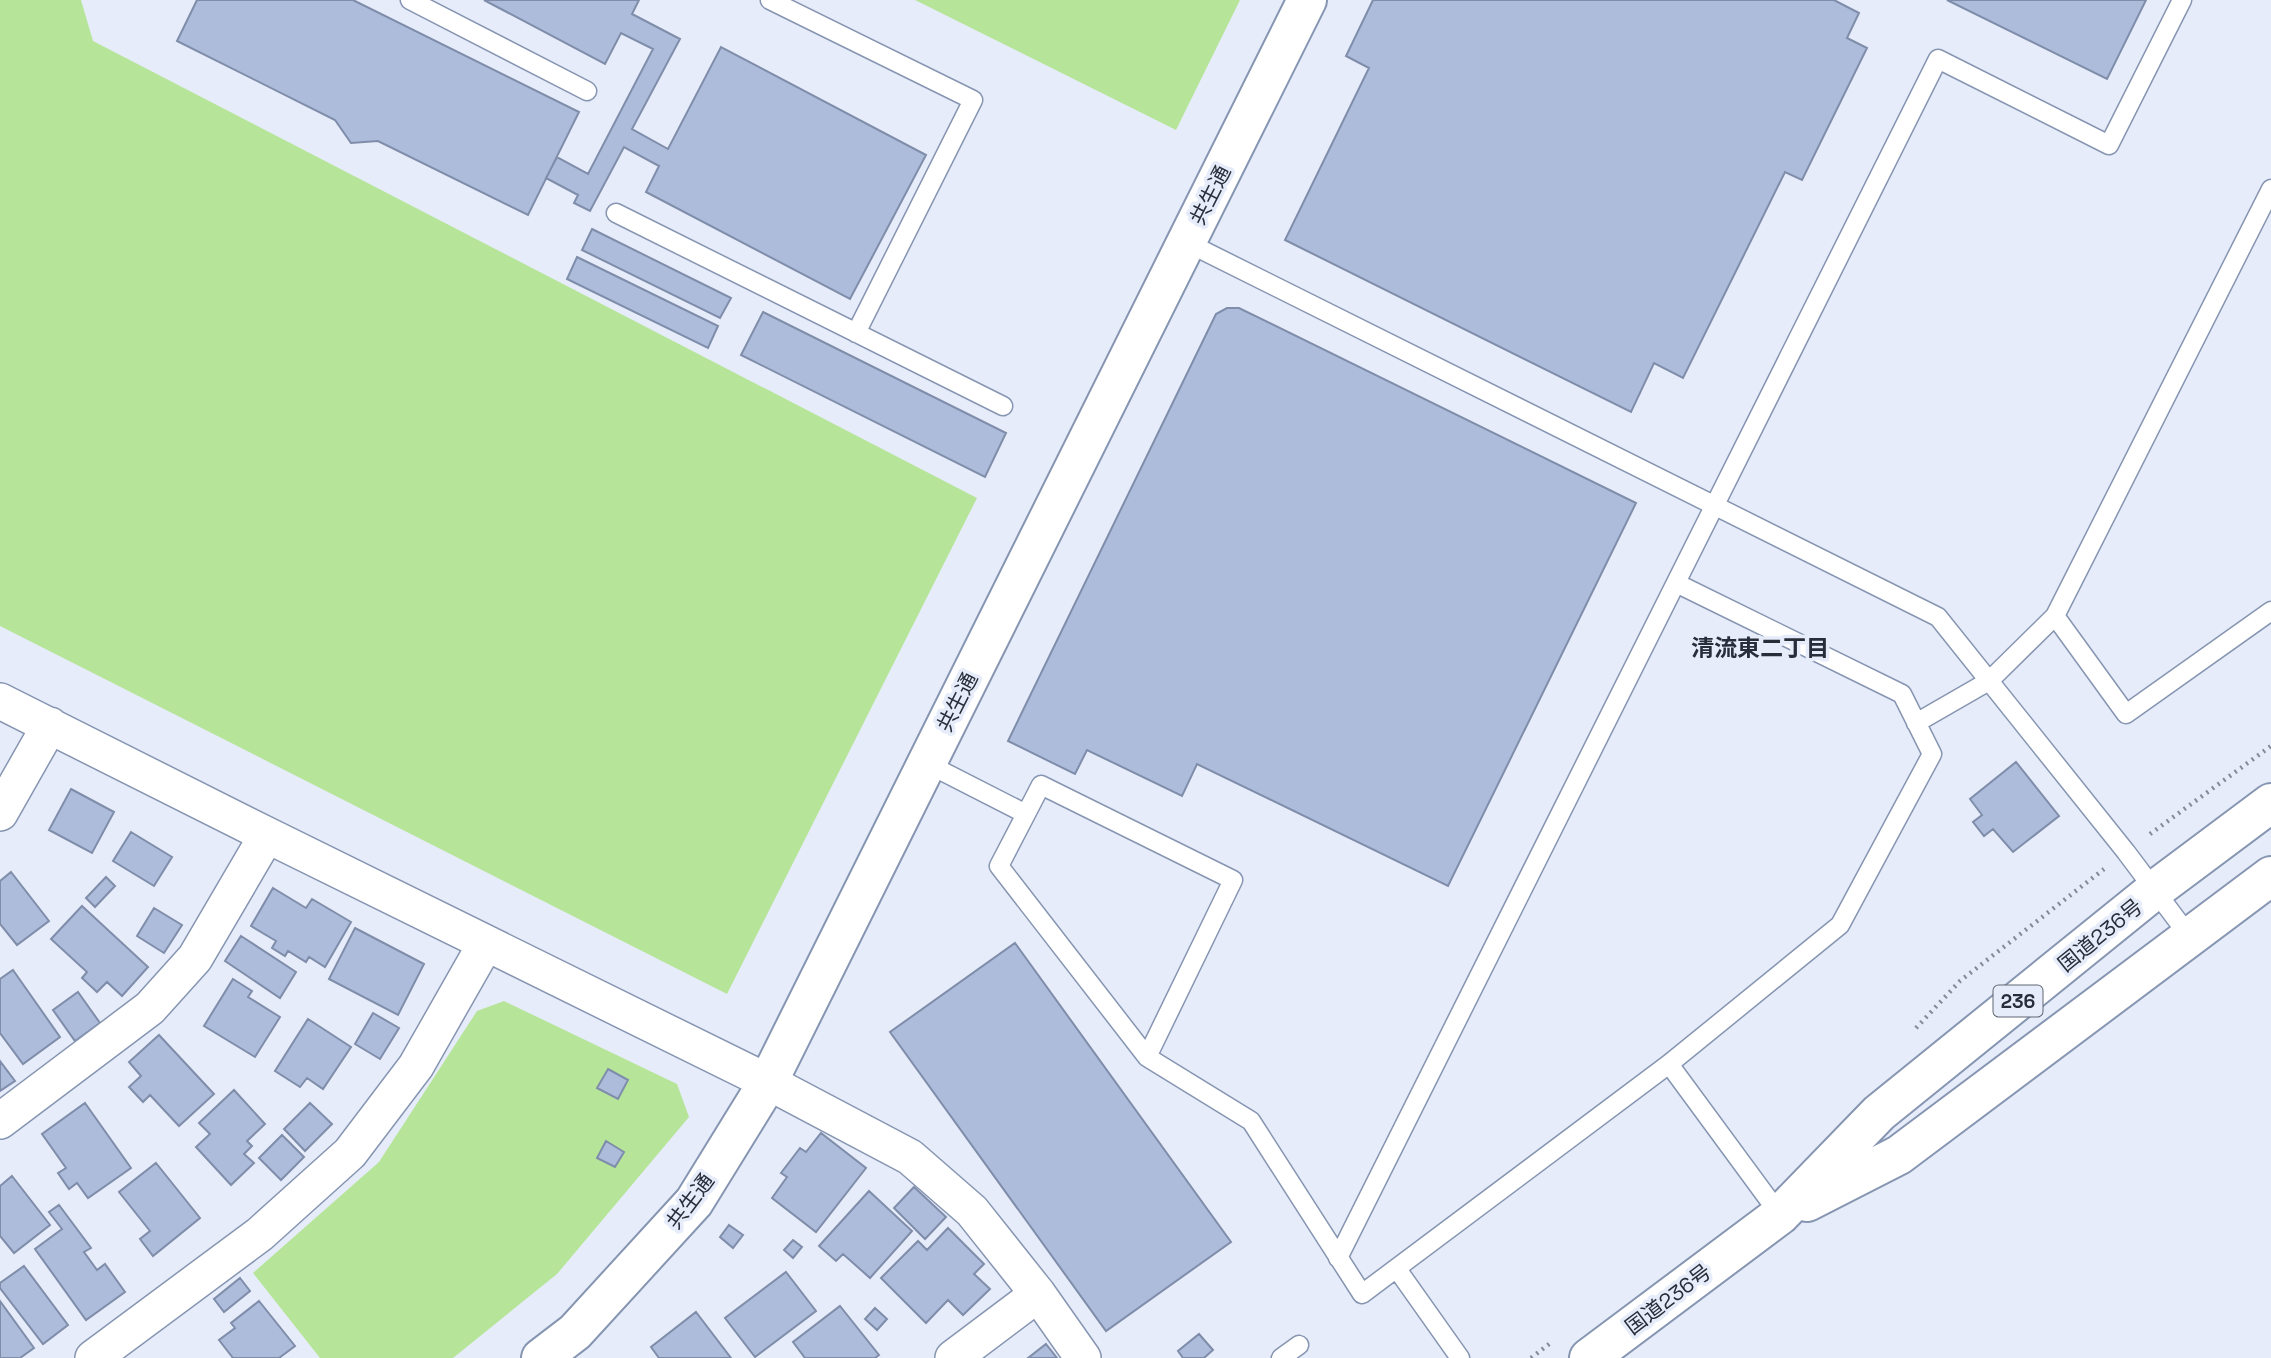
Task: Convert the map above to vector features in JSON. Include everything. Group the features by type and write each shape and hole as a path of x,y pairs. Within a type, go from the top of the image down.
{"main road":[{"name":"共生通","path":"541,1358 575,1332 694,1202 768,1082 1307,0"},
{"name":"国道236号","path":"1590,1358 1780,1215 1879,1112 2156,890 2271,803"},
{"name":"国道236号","path":"1780,1215 1899,1155 2271,876"}],"street":[{"path":"0,701 768,1082 910,1157 972,1211 1038,1294 1083,1358"},
{"path":"0,813 50,725"},
{"path":"0,1121 150,1008 195,958 267,835"},
{"path":"93,1358 260,1234 350,1153 416,1066 486,943"},
{"path":"953,1358 1038,1294"}],"lane":[{"path":"410,0 587,91"},
{"path":"770,0 973,100 856,333"},
{"path":"1338,1258 1938,59 2109,145 2182,0"},
{"path":"1916,723 1989,681 2055,616 2271,189"},
{"path":"616,213 1003,407"},
{"path":"1186,242 1938,617 2156,890 2189,936"},
{"path":"1147,1057 1233,880 1041,785 999,866 1147,1057 1251,1121 1362,1294 1669,1065 1840,925 1932,754 1902,694 1676,583"},
{"path":"2055,616 2126,714 2271,611"},
{"path":"926,763 1026,814"},
{"path":"1669,1065 1780,1215"},
{"path":"1397,1269 1460,1358"},
{"path":"1281,1358 1299,1345"}],"green space":[{"path":"0,0 81,0 93,41 977,498 727,994 0,626"},
{"path":"915,0 1240,0 1176,130"},
{"path":"504,1001 677,1084 689,1117 557,1274 453,1358 320,1358 253,1273 379,1162 477,1011"}],"building":[{"path":"197,0 353,0 579,112 528,215 378,141 351,143 335,120 177,41"},
{"path":"484,0 639,0 632,14 680,39 632,129 668,149 721,47 926,155 850,299 646,192 659,166 624,147 590,211 574,203 578,195 546,178 557,157 588,174 653,49 621,33 605,64"},
{"path":"1373,0 1834,0 1859,13 1847,38 1867,48 1802,180 1785,172 1683,378 1654,363 1631,412 1285,240 1369,68 1346,56"},
{"path":"1947,0 2146,0 2107,79"},
{"path":"592,229 731,298 720,318 582,250"},
{"path":"577,257 718,326 708,348 567,279"},
{"path":"1227,308 1239,308 1636,503 1448,886 1197,764 1182,796 1087,750 1075,774 1008,741 1216,314"},
{"path":"763,312 1006,433 985,477 741,355"},
{"path":"2016,762 2059,816 2013,852 1993,829 1984,836 1973,822 1982,815 1970,799"},
{"path":"71,789 114,812 92,853 49,830"},
{"path":"131,832 172,857 154,886 113,861"},
{"path":"11,872 49,921 17,945 0,924 0,881"},
{"path":"106,877 115,886 95,907 86,898"},
{"path":"273,888 306,908 312,899 351,922 325,967 309,957 306,962 288,951 285,956 272,948 276,941 251,926"},
{"path":"82,906 148,967 122,996 107,982 97,992 82,978 87,972 51,939"},
{"path":"154,908 182,925 164,953 137,936"},
{"path":"355,928 424,964 398,1015 329,979"},
{"path":"241,936 296,972 280,998 225,961"},
{"path":"1015,943 1231,1242 1106,1331 890,1032"},
{"path":"13,970 60,1037 23,1064 0,1033 0,979"},
{"path":"233,979 252,991 248,997 280,1017 255,1057 204,1026"},
{"path":"78,992 100,1023 75,1041 53,1010"},
{"path":"373,1013 399,1028 380,1059 355,1044"},
{"path":"308,1019 351,1047 323,1089 307,1078 300,1087 275,1071"},
{"path":"159,1035 214,1094 179,1126 150,1095 143,1102 129,1087 141,1076 129,1062"},
{"path":"0,1061 15,1081 0,1091"},
{"path":"608,1069 628,1080 618,1099 597,1088"},
{"path":"234,1090 265,1124 247,1141 252,1146 244,1154 254,1163 231,1185 196,1147 210,1134 199,1123"},
{"path":"85,1103 131,1168 88,1198 77,1183 69,1189 58,1173 66,1168 42,1134"},
{"path":"310,1103 332,1124 305,1151 284,1129"},
{"path":"821,1133 866,1168 816,1232 772,1198 787,1177 781,1173 800,1148 806,1152"},
{"path":"282,1135 304,1157 281,1180 259,1158"},
{"path":"606,1141 624,1152 615,1167 597,1158"},
{"path":"156,1163 200,1218 153,1256 140,1239 150,1231 119,1192"},
{"path":"12,1176 50,1225 14,1253 0,1236 0,1186"},
{"path":"914,1187 946,1217 925,1239 894,1208"},
{"path":"869,1191 912,1231 870,1278 843,1254 836,1261 819,1246"},
{"path":"59,1205 91,1248 84,1252 97,1270 105,1264 125,1292 86,1320 35,1249 62,1229 49,1212"},
{"path":"729,1225 743,1235 733,1248 720,1237"},
{"path":"948,1228 984,1264 974,1274 990,1289 963,1315 948,1300 926,1323 881,1278 918,1241 927,1250"},
{"path":"793,1240 802,1247 793,1258 784,1250"},
{"path":"24,1266 68,1325 43,1344 0,1288 0,1283"},
{"path":"786,1272 816,1311 755,1357 725,1318"},
{"path":"240,1278 250,1291 224,1312 214,1299"},
{"path":"0,1301 34,1348 20,1358 0,1358"},
{"path":"259,1301 295,1346 279,1358 233,1358 219,1340 235,1328 231,1323"},
{"path":"840,1306 879,1355 875,1358 805,1358 793,1342"},
{"path":"875,1308 887,1319 877,1330 865,1319"},
{"path":"696,1312 731,1358 659,1358 651,1347"},
{"path":"1199,1334 1213,1350 1204,1358 1183,1358 1178,1351"},
{"path":"1046,1344 1057,1358 1028,1358"}],"district":[{"name":"清流東二丁目","path":"1760,648"}]}
